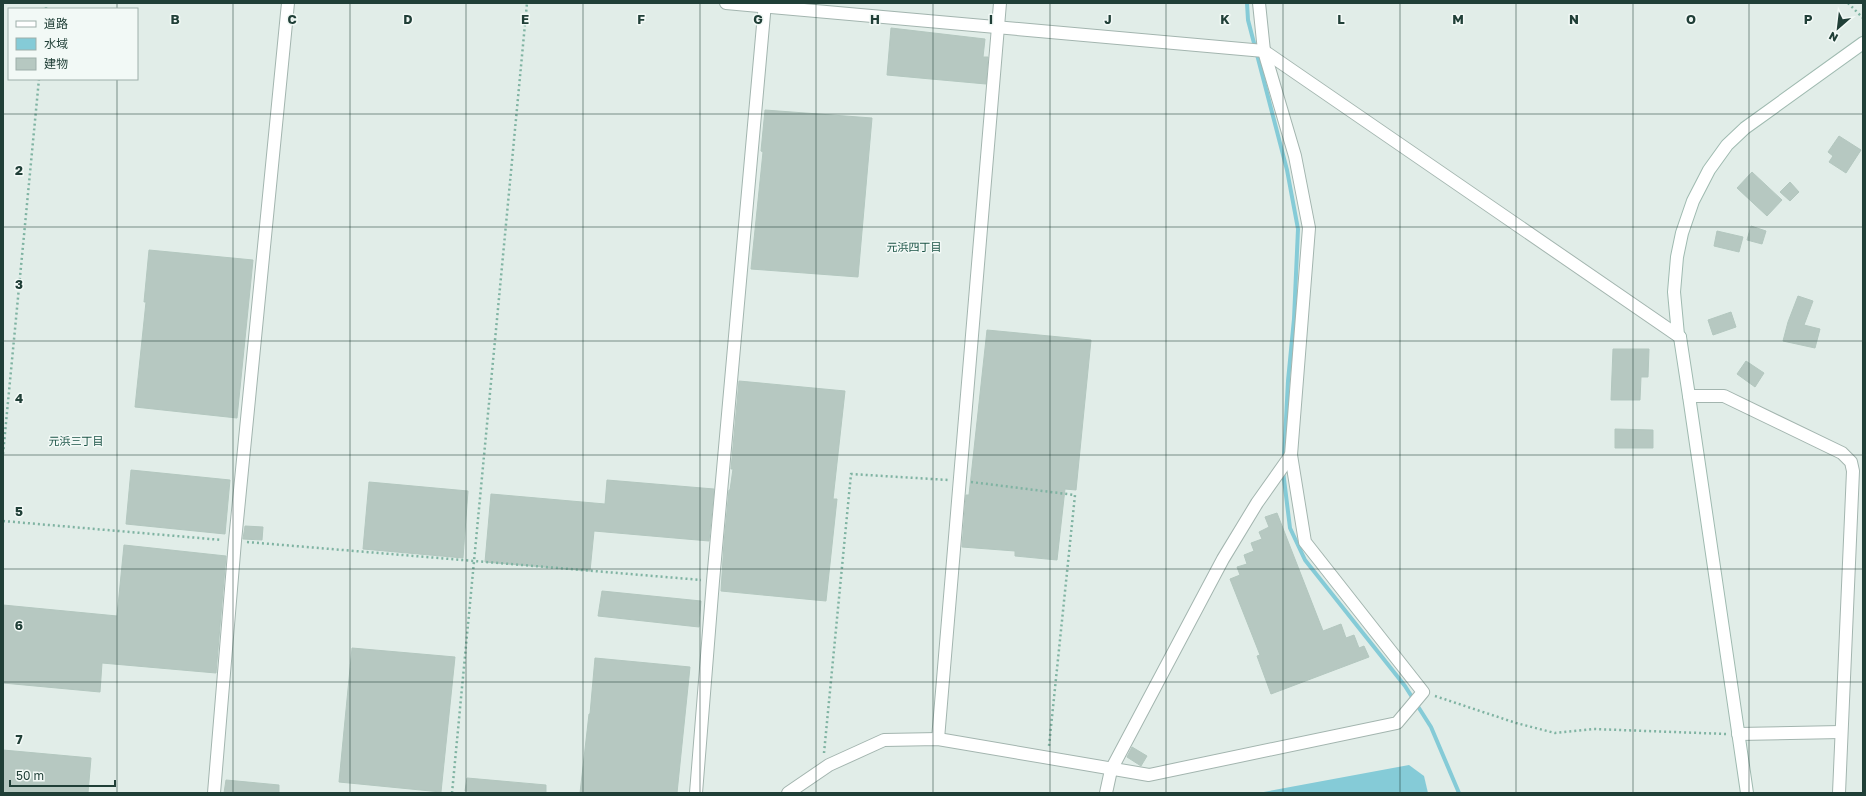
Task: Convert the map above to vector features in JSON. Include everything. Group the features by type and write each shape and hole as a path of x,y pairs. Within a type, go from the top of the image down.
{"street":[{"path":"214,793 235,541 288,3"},
{"path":"726,3 765,5 998,28 1258,51 1680,337"},
{"path":"938,739 1000,3"},
{"path":"788,793 801,789 829,765 884,740 938,739 1111,770 1149,775 1397,723 1423,692 1305,542 1291,455 1309,228 1295,156 1258,51 1259,3"},
{"path":"696,793 713,581 765,5"},
{"path":"1747,793 1689,396 1680,337 1678,335 1674,292 1677,257 1682,233 1693,201 1709,170 1727,145 1745,128 1863,43"},
{"path":"1689,396 1724,396 1842,453 1851,462 1853,471 1839,793"},
{"path":"1106,793 1111,770 1223,558 1257,504 1291,455"},
{"path":"1738,734 1841,732"}],"path":[{"path":"452,793 527,3"},
{"path":"1848,3 1863,18"},
{"path":"3,454 39,80"},
{"path":"3,522 713,581"},
{"path":"1423,692 1516,723 1555,732 1594,729 1738,734"}],"water":[{"path":"1409,765 1424,776 1428,793 1258,793"}],"building":[{"path":"891,28 985,39 983,57 988,57 986,84 887,75"},
{"path":"765,110 872,118 858,277 751,269 763,152 761,151"},
{"path":"1839,136 1861,150 1846,173 1829,162 1833,156 1828,152"},
{"path":"1752,172 1782,200 1767,216 1737,188"},
{"path":"1790,182 1799,192 1790,201 1780,192"},
{"path":"1751,226 1766,231 1762,244 1747,240"},
{"path":"1717,231 1743,237 1739,252 1714,246"},
{"path":"149,250 253,260 237,418 135,407 146,302 144,302"},
{"path":"1798,296 1813,301 1804,325 1820,329 1815,348 1783,341 1788,322"},
{"path":"1731,312 1736,327 1713,335 1708,320"},
{"path":"987,330 1091,340 1076,490 1065,489 1057,560 1015,556 1015,551 962,547 966,495 969,495"},
{"path":"1613,349 1649,349 1648,377 1641,377 1640,400 1611,400"},
{"path":"1746,361 1764,373 1755,387 1737,374"},
{"path":"739,381 845,391 833,499 837,499 826,601 721,591 729,490 733,469 731,469"},
{"path":"1615,429 1653,430 1653,448 1615,448"},
{"path":"131,470 230,480 225,534 126,524"},
{"path":"607,480 714,489 709,541 594,531 590,571 485,562 491,494 605,504"},
{"path":"369,482 468,491 463,558 363,549"},
{"path":"1277,513 1323,631 1341,624 1346,638 1354,635 1359,648 1364,646 1369,657 1271,694 1257,656 1260,655 1230,579 1240,575 1237,567 1247,564 1244,555 1254,551 1251,543 1262,539 1259,532 1269,527 1265,517"},
{"path":"245,526 263,527 262,540 243,539"},
{"path":"124,545 226,556 216,673 102,663 100,692 3,683 3,605 117,616"},
{"path":"602,591 701,601 699,627 598,616"},
{"path":"352,648 455,657 441,792 339,782"},
{"path":"595,658 690,667 677,793 580,793 590,714"},
{"path":"1132,747 1147,756 1141,766 1127,757"},
{"path":"3,750 91,758 88,793 3,793"},
{"path":"467,778 546,785 546,793 491,793 465,791"},
{"path":"226,780 279,785 279,793 224,793"}],"waterway":[{"path":"1247,3 1248,20 1287,170 1298,229 1294,319 1288,381 1284,458"},
{"path":"1283,471 1290,528 1305,560 1405,686 1431,727 1459,793"}],"district":[{"name":"元浜四丁目","path":"914,247"},
{"name":"元浜三丁目","path":"76,441"}]}
